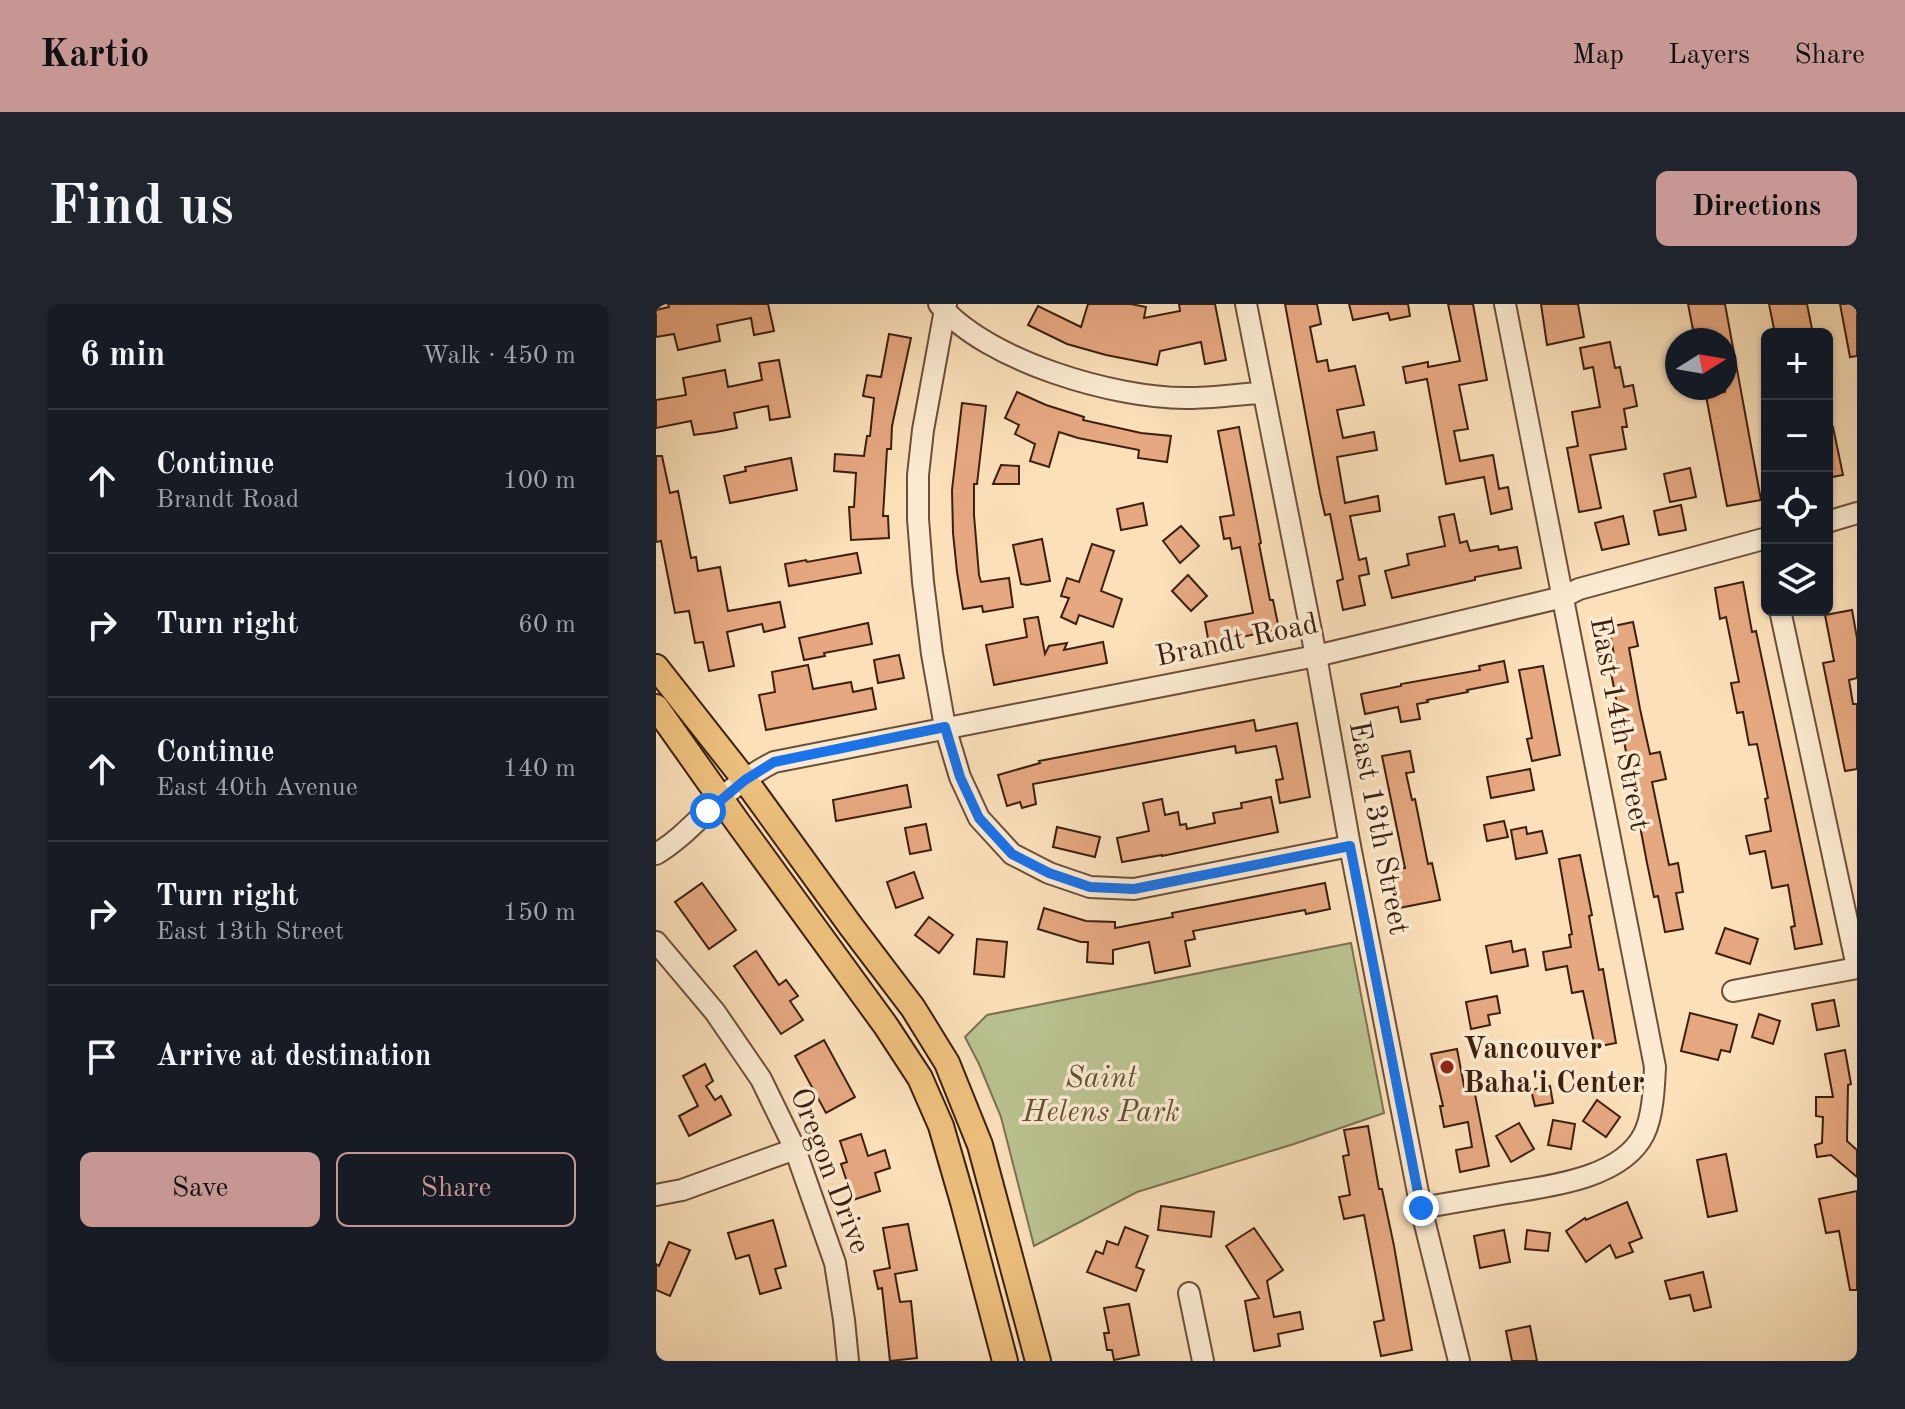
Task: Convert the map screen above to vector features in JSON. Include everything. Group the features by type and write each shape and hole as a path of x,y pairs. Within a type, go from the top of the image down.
{"main road":[{"path":"656,667 745,780 913,1008 947,1063 980,1145 1038,1361"},
{"path":"656,707 886,1026 920,1078 941,1126 1005,1361"}],"street":[{"name":"East 13th Street","path":"1246,304 1421,1208 1459,1361"},
{"name":"East 14th Street","path":"1421,1208 1563,1184 1604,1170 1632,1153 1645,1132 1654,1093 1655,1067 1505,304"},
{"path":"943,306 976,337 1008,354 1081,382 1130,393 1187,398 1262,393"},
{"path":"943,306 923,430 918,475 918,519 923,582 945,727 960,777 979,818 1012,854 1049,873 1090,887 1134,889 1350,846"},
{"path":"1833,520 1857,513"},
{"name":"Brandt Road","path":"656,854 668,847 721,798 774,762 1316,656 1563,597 1579,589 1761,543"},
{"path":"1733,991 1857,968 1781,616"},
{"name":"Oregon Drive","path":"656,942 715,1012 761,1079 795,1149 835,1263 848,1361"},
{"path":"656,1195 682,1190 795,1149"},
{"path":"1189,1293 1203,1361"}],"green space":[{"name":"Saint Helens Park","path":"1351,943 1384,1113 1137,1192 1034,1246 1001,1117 965,1037 987,1015"}],"building":[{"path":"668,304 768,304 774,331 754,335 751,318 717,325 720,341 678,350 674,334 656,337 656,310 669,307"},
{"path":"1088,304 1146,307 1144,318 1180,311 1179,304 1215,304 1226,360 1205,364 1201,342 1160,351 1157,365 1067,344 1028,325 1038,306 1081,327"},
{"path":"1285,304 1317,304 1321,324 1310,327 1317,362 1327,360 1329,371 1355,366 1364,405 1337,410 1343,438 1374,432 1377,450 1337,457 1345,503 1378,496 1380,511 1350,516 1359,560 1366,558 1369,574 1359,576 1365,605 1343,610 1337,581 1343,579 1330,514 1325,515 1320,493"},
{"path":"1349,304 1408,304 1410,316 1390,320 1388,313 1353,320"},
{"path":"1448,304 1473,304 1487,380 1459,385 1468,429 1454,431 1460,461 1493,455 1499,489 1508,487 1512,509 1491,514 1484,477 1446,484 1427,379 1406,383 1403,367 1428,362 1428,367 1460,361"},
{"path":"1541,304 1578,304 1584,337 1547,345"},
{"path":"1688,304 1725,304 1729,328 1693,328"},
{"path":"1769,304 1807,304 1812,328 1774,328"},
{"path":"1840,304 1857,304 1857,356 1850,357"},
{"path":"889,334 911,338 892,426 891,449 887,449 883,516 888,516 889,538 851,540 849,507 854,507 856,473 834,471 835,454 864,456 867,436 870,436 874,398 863,396 867,375 881,377"},
{"path":"1610,342 1615,368 1620,367 1624,387 1633,385 1637,406 1624,409 1627,427 1622,427 1626,449 1590,455 1601,508 1579,512 1567,448 1578,446 1572,412 1600,407 1593,367 1584,369 1580,348"},
{"path":"779,360 790,417 770,420 768,406 734,413 737,428 694,435 691,421 656,428 656,400 686,395 683,378 725,370 728,387 762,380 759,363"},
{"path":"1737,369 1761,500 1727,506 1707,400 1737,400"},
{"path":"1017,392 1084,417 1083,420 1141,433 1171,436 1167,462 1138,458 1139,450 1059,432 1049,467 1030,461 1035,444 1015,434 1019,425 1005,418"},
{"path":"962,403 986,406 977,484 974,484 979,575 981,582 1009,578 1013,607 983,612 982,606 963,609 953,533 952,490"},
{"path":"1239,427 1270,600 1273,600 1279,629 1209,644 1205,622 1253,613 1240,547 1232,549 1230,538 1224,539 1220,517 1234,515 1218,431"},
{"path":"1833,427 1843,475 1833,477"},
{"path":"656,456 662,456 670,493 678,491 691,558 696,557 698,571 720,567 728,611 780,602 785,627 764,632 762,624 727,632 734,666 709,671 703,642 695,643 689,611 675,613 661,541 656,542"},
{"path":"791,458 797,490 730,503 724,476 746,471 745,467"},
{"path":"1001,465 1019,466 1019,484 993,484"},
{"path":"1690,468 1696,497 1670,502 1664,474"},
{"path":"1143,503 1147,525 1121,530 1117,509"},
{"path":"1681,505 1686,530 1659,535 1654,511"},
{"path":"1454,514 1460,543 1467,541 1470,551 1498,546 1499,550 1517,547 1521,568 1392,598 1385,571 1409,565 1407,554 1445,546 1439,517"},
{"path":"1623,516 1629,544 1602,550 1595,523"},
{"path":"1181,526 1199,546 1180,563 1163,541"},
{"path":"1042,539 1050,581 1021,584 1013,545"},
{"path":"1092,544 1114,551 1101,591 1122,599 1113,627 1079,615 1076,624 1061,617 1069,598 1061,596 1067,578 1079,582"},
{"path":"857,553 861,573 789,586 785,564"},
{"path":"1188,575 1207,596 1191,611 1172,591"},
{"path":"1743,582 1822,944 1795,949 1791,927 1795,926 1788,885 1772,888 1765,851 1750,854 1746,836 1771,831 1765,799 1768,798 1757,744 1749,745 1743,712 1737,713 1731,683 1739,682 1726,617 1720,619 1715,588"},
{"path":"1852,610 1857,638 1857,678 1849,680 1853,704 1857,704 1857,769 1845,771 1823,663 1834,661 1825,616"},
{"path":"1038,617 1045,654 1049,646 1067,643 1064,650 1103,642 1107,663 994,685 986,645 1027,637 1024,619"},
{"path":"1633,622 1638,646 1629,648 1640,709 1650,754 1660,752 1666,779 1652,782 1669,865 1678,863 1683,892 1676,893 1683,929 1665,932 1658,896 1654,897 1610,667 1616,666 1609,627"},
{"path":"868,623 872,644 804,660 799,638"},
{"path":"899,655 904,678 878,683 874,660"},
{"path":"1504,661 1508,682 1417,704 1420,719 1401,722 1398,707 1365,714 1361,694 1480,670 1479,666"},
{"path":"808,665 813,689 851,682 853,692 872,688 876,709 766,730 759,695 775,692 772,672"},
{"path":"1543,666 1560,755 1532,761 1527,739 1532,738 1519,670"},
{"path":"1254,720 1256,731 1297,723 1310,797 1280,803 1276,780 1283,779 1276,746 1236,753 1235,746 1033,784 1036,804 1022,808 1020,802 1007,806 998,775 1039,761"},
{"path":"1410,751 1414,772 1406,773 1440,900 1394,909 1386,872 1405,868 1382,756"},
{"path":"1530,769 1534,790 1491,798 1487,777"},
{"path":"907,785 911,807 836,821 833,800"},
{"path":"1271,797 1278,832 1122,862 1117,838 1149,831 1143,803 1162,799 1165,815 1178,812 1180,825 1186,824 1187,829 1215,823 1213,813 1242,808 1241,803"},
{"path":"1504,821 1508,837 1487,841 1484,825"},
{"path":"926,824 931,850 910,854 905,828"},
{"path":"1057,827 1100,837 1095,857 1053,847"},
{"path":"1526,827 1527,834 1542,831 1547,853 1516,859 1511,830"},
{"path":"1580,855 1599,970 1603,969 1616,1043 1595,1047 1583,991 1572,993 1567,966 1546,970 1543,952 1571,947 1569,935 1572,934 1559,859"},
{"path":"914,872 923,898 896,908 887,882"},
{"path":"702,883 736,930 709,949 675,902"},
{"path":"1325,883 1330,909 1306,914 1305,910 1193,931 1195,939 1185,941 1190,966 1155,973 1149,942 1113,950 1113,964 1087,962 1088,942 1038,929 1044,908 1086,921 1115,922 1115,928 1173,917 1172,913"},
{"path":"929,917 953,935 939,953 915,935"},
{"path":"1725,928 1758,939 1750,964 1716,953"},
{"path":"977,939 1007,942 1004,977 974,974"},
{"path":"1511,941 1513,952 1525,949 1528,966 1491,973 1486,946"},
{"path":"756,951 779,985 786,980 798,996 790,1001 803,1020 781,1034 734,966"},
{"path":"1497,996 1500,1013 1488,1015 1490,1025 1471,1029 1466,1002"},
{"path":"1834,1000 1839,1026 1817,1030 1812,1004"},
{"path":"1690,1013 1737,1025 1730,1052 1721,1050 1718,1060 1681,1051"},
{"path":"1759,1014 1780,1021 1773,1044 1752,1037"},
{"path":"824,1040 855,1097 826,1113 795,1056"},
{"path":"1457,1049 1465,1091 1474,1089 1489,1166 1460,1172 1456,1150 1472,1147 1468,1122 1444,1127 1440,1106 1443,1106 1431,1054"},
{"path":"1845,1050 1851,1084 1848,1085 1847,1141 1857,1150 1857,1177 1831,1155 1817,1157 1815,1145 1822,1143 1823,1117 1816,1116 1816,1097 1833,1097 1825,1054"},
{"path":"705,1064 713,1081 706,1086 715,1100 721,1096 731,1115 689,1136 679,1116 698,1106 683,1076"},
{"path":"1550,1086 1553,1103 1535,1106 1531,1090"},
{"path":"1597,1100 1620,1117 1606,1137 1583,1121"},
{"path":"1553,1120 1575,1124 1571,1149 1548,1145"},
{"path":"1519,1123 1534,1149 1511,1162 1496,1136"},
{"path":"1368,1126 1412,1350 1381,1356 1374,1322 1384,1320 1364,1215 1344,1219 1339,1197 1350,1195 1343,1156 1349,1155 1344,1130"},
{"path":"861,1134 868,1156 885,1150 890,1168 875,1173 880,1191 853,1200 841,1164 847,1162 840,1141"},
{"path":"1726,1154 1737,1211 1708,1217 1697,1160"},
{"path":"1857,1191 1857,1290 1850,1290 1839,1231 1826,1233 1819,1199"},
{"path":"1627,1202 1642,1238 1629,1243 1633,1252 1616,1258 1610,1245 1586,1262 1566,1231 1585,1218"},
{"path":"1161,1206 1214,1212 1211,1237 1158,1230"},
{"path":"773,1220 786,1266 775,1269 781,1288 760,1294 749,1255 736,1259 728,1233"},
{"path":"908,1224 917,1270 895,1274 900,1302 911,1301 917,1358 890,1361 882,1288 878,1289 874,1271 890,1268 883,1228"},
{"path":"1125,1227 1148,1236 1136,1267 1144,1270 1136,1291 1087,1272 1096,1251 1103,1254 1107,1241 1118,1245"},
{"path":"1254,1228 1283,1270 1267,1281 1274,1317 1300,1312 1303,1329 1278,1334 1280,1346 1254,1351 1245,1301 1259,1298 1226,1246"},
{"path":"1504,1230 1510,1262 1480,1268 1474,1236"},
{"path":"1527,1230 1550,1233 1548,1251 1525,1249"},
{"path":"669,1242 690,1250 670,1296 656,1290 656,1264 659,1266"},
{"path":"1703,1272 1711,1307 1694,1311 1690,1295 1670,1299 1665,1281"},
{"path":"1129,1304 1139,1355 1114,1360 1112,1350 1107,1350 1104,1333 1109,1333 1104,1308"},
{"path":"1530,1326 1537,1361 1512,1361 1506,1331"}],"place":[{"name":"Vancouver Baha'i Center","path":"1447,1067"}],"route":[{"path":"708,811 745,780 774,762 945,727 960,777 979,818 1012,854 1049,873 1090,887 1134,889 1350,846 1421,1208"}]}
